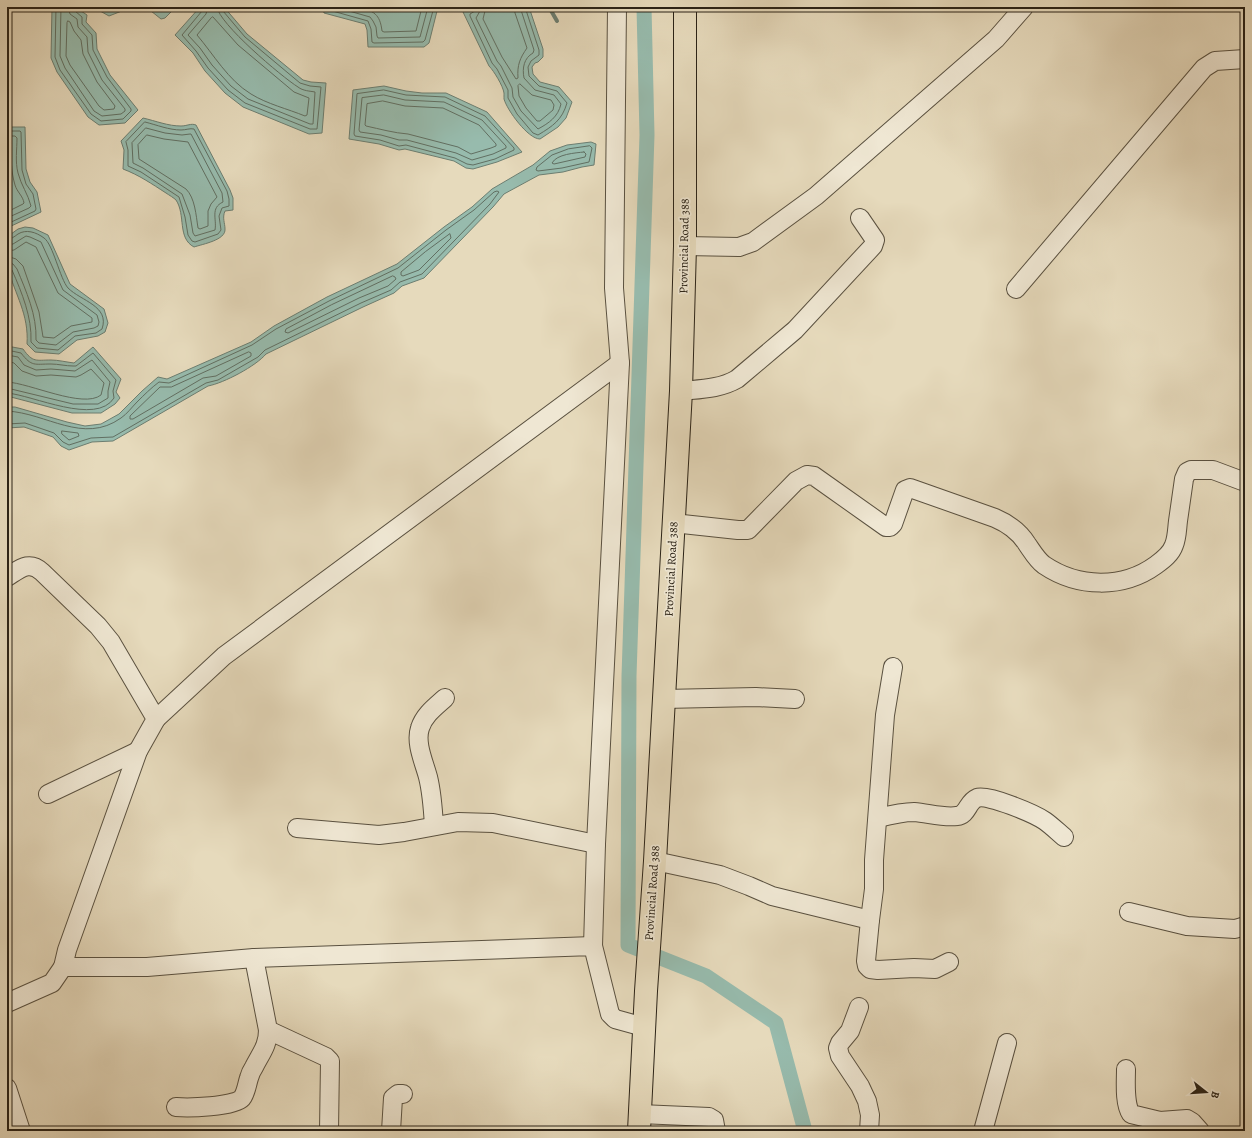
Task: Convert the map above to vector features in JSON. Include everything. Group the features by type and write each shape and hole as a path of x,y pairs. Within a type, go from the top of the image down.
{"main road":[{"name":"Provincial Road 388","path":"640,1123 646,991 655,861 681,391 685,246 685,7"}],"street":[{"path":"617,7 614,288 620,364 596,844 593,946 610,1014 615,1019 644,1027"},
{"path":"685,246 739,247 754,242 822,190 996,39 1024,7"},
{"path":"1016,288 1204,68 1215,61 1245,59"},
{"path":"681,391 721,387 730,383 737,379 795,330 873,246 874,240 860,218"},
{"path":"7,1003 52,983 63,967 67,950 138,751 156,719 224,656 620,364"},
{"path":"673,523 748,530 796,481 807,475 814,476 886,527 890,527 893,524 905,490 910,488 1008,524 1019,532 1037,558 1044,565 1070,577 1100,584 1127,580 1145,573 1167,556 1174,546 1184,479 1187,472 1191,470 1213,470 1245,482"},
{"path":"7,577 23,567 36,567 98,626 111,642 156,719"},
{"path":"892,667 885,715 874,889 866,961 867,966 870,969 878,970 914,968 935,969 949,962"},
{"path":"664,699 743,697 795,699"},
{"path":"434,826 431,793 418,735 423,720 445,698"},
{"path":"48,794 138,751"},
{"path":"878,818 914,812 944,816 958,816 965,812 973,801 978,798 983,798 1003,802 1034,814 1046,821 1064,837"},
{"path":"298,828 379,835 458,822 493,823 596,844"},
{"path":"655,861 720,875 772,896 870,920"},
{"path":"1129,912 1187,926 1235,929 1245,926"},
{"path":"63,967 147,967 254,958 593,946"},
{"path":"176,1107 193,1109 227,1104 242,1098 249,1077 266,1047 268,1039 268,1030 254,958"},
{"path":"859,1007 850,1031 840,1043 838,1048 840,1056 860,1086 867,1101 870,1115 869,1131"},
{"path":"268,1030 326,1057 330,1061 329,1131"},
{"path":"983,1131 1007,1043"},
{"path":"1126,1069 1128,1110 1131,1114 1160,1121 1187,1119 1190,1120 1200,1131"},
{"path":"7,1088 21,1131"},
{"path":"391,1131 394,1098 398,1094 403,1094"},
{"path":"640,1123 709,1117 714,1120 716,1131"}],"water":[{"path":"52,7 75,7 87,15 86,22 96,33 97,49 110,75 138,110 125,123 99,125 88,117 57,72 51,58"},
{"path":"93,7 132,7 109,16"},
{"path":"146,7 176,7 165,18 161,19"},
{"path":"200,7 224,7 247,34 303,80 326,83 322,133 309,134 243,107 225,93 205,71 193,53 175,35"},
{"path":"324,7 438,7 429,43 424,47 368,47 367,30 365,24 324,13"},
{"path":"474,7 529,7 543,49 543,57 532,67 533,74 540,82 559,87 572,102 566,118 558,127 540,139 535,138 524,129 506,104 502,87 496,75 489,66 463,12"},
{"path":"384,86 422,93 446,93 487,112 522,152 497,162 473,169 466,168 454,161 405,149 399,150 379,144 349,139 353,90"},
{"path":"143,118 171,125 196,125 233,198 233,210 225,211 224,233 218,239 194,247 185,238 181,212 176,200 145,180 123,169 124,150 121,141"},
{"path":"7,127 25,127 26,169 30,182 37,192 41,212 7,228"},
{"path":"591,142 596,144 594,165 563,172 539,175 504,194 424,278 402,286 394,293 266,354 255,364 222,381 208,386 113,441 92,442 69,450 61,446 53,437 24,427 7,428 7,407 15,407 85,426 101,424 119,414 158,377 167,379 251,342 274,326 327,297 397,264 472,207 492,189 533,165 550,151 567,145"},
{"path":"25,227 33,228 48,235 70,284 104,309 108,323 105,332 98,336 77,340 59,354 35,352 27,344 24,314 11,278 6,257 7,237 18,229"},
{"path":"7,346 23,349 29,357 35,360 54,360 74,363 93,347 121,379 116,392 120,398 115,404 101,413 72,413 7,396"}],"waterway":[{"path":"549,7 557,21"},
{"path":"644,7 647,135 629,676 628,945 706,976 776,1023 805,1131"}]}
